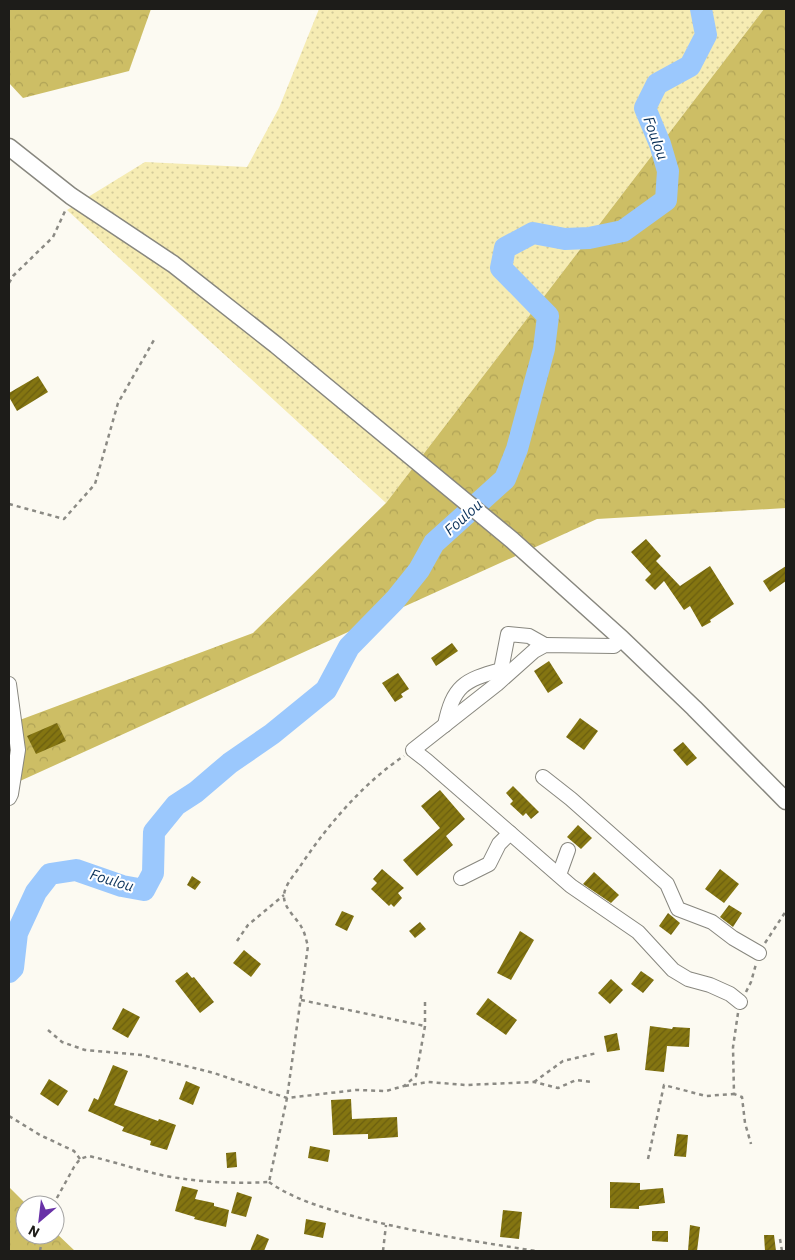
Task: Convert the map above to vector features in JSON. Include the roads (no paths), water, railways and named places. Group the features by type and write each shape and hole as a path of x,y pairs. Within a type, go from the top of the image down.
{"street":[{"path":"9,147 71,196 173,264 512,540 622,639 694,708 786,801"},
{"path":"445,725 449,707 460,687 475,677 501,670 508,634 529,636 545,645 614,646 622,639"},
{"path":"545,645 534,651 498,684 413,750 571,886 638,932 673,970 688,978 730,994 740,1002"},
{"path":"9,684 18,750 9,798"},
{"path":"543,777 578,805 666,884 678,909 712,922 733,938 759,953"},
{"path":"461,878 489,864 500,844 510,834"},
{"path":"559,876 562,862 568,850"}],"waterway":[{"name":"Foulou","path":"9,972 13,968 17,933 36,892 50,874 76,870 122,886 144,890 153,873 154,832 176,805 196,792 230,763 272,734 326,690 349,647 395,600 419,570 434,543 505,479 517,449 544,349 548,316 501,268 505,248 533,233 565,239 589,238 623,231 666,200 668,171 660,144 645,108 657,84 690,66 706,35 701,9"}]}
